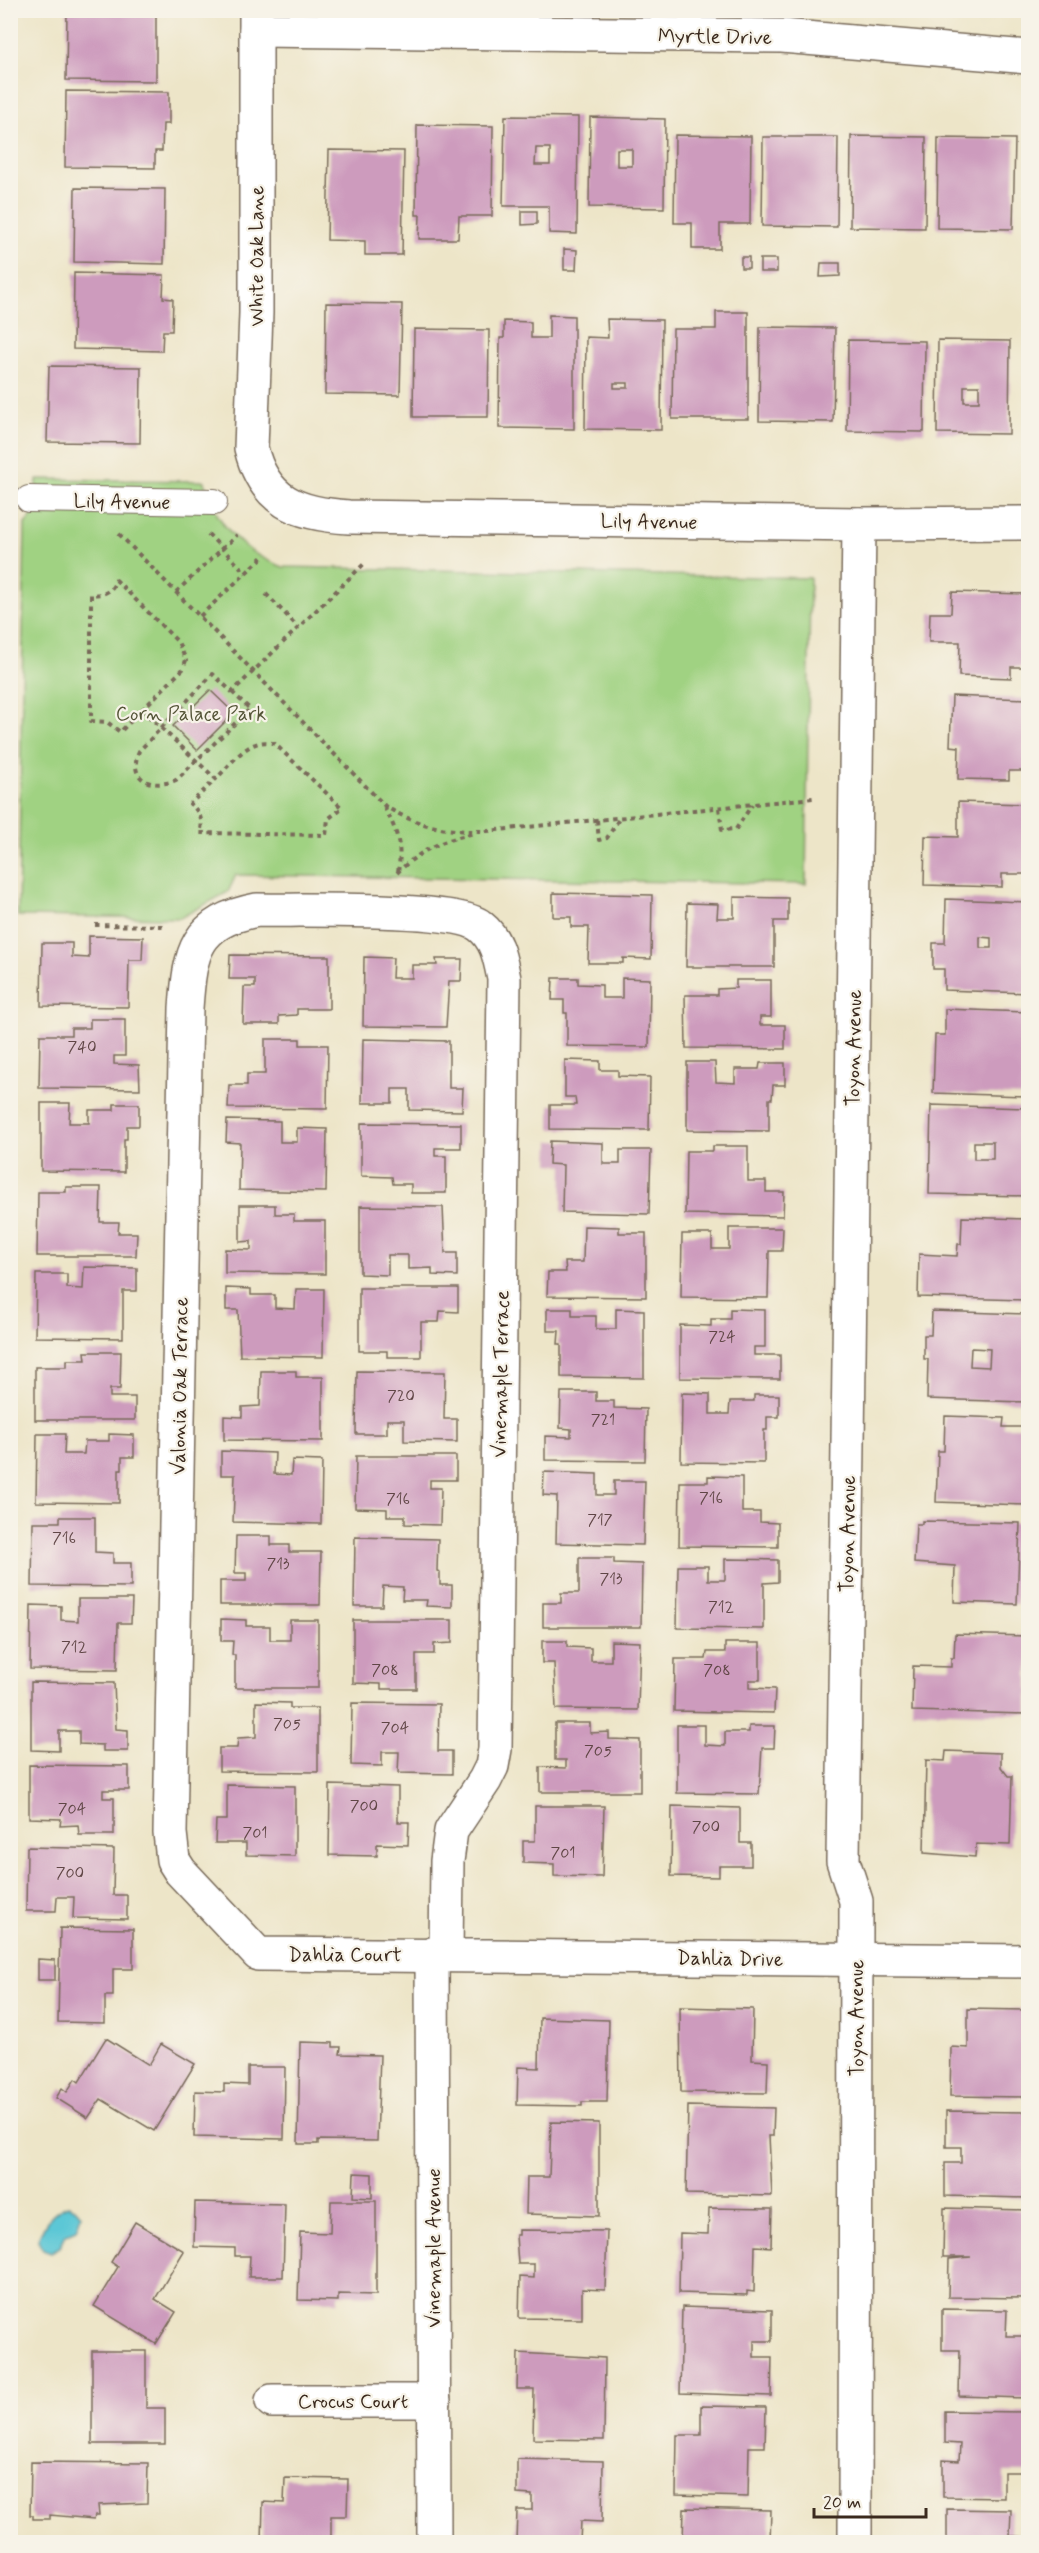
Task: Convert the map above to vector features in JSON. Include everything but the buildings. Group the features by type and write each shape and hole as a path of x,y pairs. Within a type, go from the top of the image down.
{"street":[{"name":"Myrtle Drive","path":"256,20 782,36 1029,57"},
{"name":"White Oak Lane","path":"256,20 256,313 251,448 256,468 274,495"},
{"name":"Lily Avenue","path":"274,495 292,506 316,515 349,517 859,524 1029,523"},
{"name":"Lily Avenue","path":"29,499 214,502"},
{"name":"Toyon Avenue","path":"855,2542 856,1901 843,1861 859,524"},
{"name":"Valonia Oak Terrace","path":"258,1954 180,1870 173,1860 170,1847 187,988 191,961 201,936 226,918 257,910 343,912"},
{"name":"Vinemaple Terrace","path":"343,912 430,913 465,918 478,924 496,945 504,979 495,1749 492,1766 485,1780 451,1831 439,1955"},
{"name":"Dahlia Court","path":"258,1954 439,1955"},
{"name":"Dahlia Drive","path":"439,1955 1029,1960"},
{"name":"Vinemaple Avenue","path":"434,2542 439,1955"},
{"name":"Crocus Court","path":"272,2401 434,2401"}],"path":[{"path":"86,500 380,801 403,817 422,825 441,830 488,831"},
{"path":"176,592 237,535"},
{"path":"200,616 265,555"},
{"path":"232,692 365,563"},
{"path":"116,580 178,642 186,660 183,669 142,710 120,732 107,722 91,721 91,594 107,593 114,587 116,580"},
{"path":"266,594 298,628"},
{"path":"213,675 232,692 250,709 176,780 164,785 153,785 143,780 136,771 135,761 139,751 213,675"},
{"path":"142,710 216,779"},
{"path":"267,741 275,744 342,808 328,819 326,836 200,833 202,826 200,814 190,804 216,779 251,744 267,741"},
{"path":"397,873 410,860 438,842 488,831 813,798"},
{"path":"380,801 397,834 400,850 394,883"},
{"path":"719,808 722,830 735,829 753,805"},
{"path":"597,820 599,840 607,838 620,818"},
{"path":"95,925 171,926"}],"green space":[{"name":"Corn Palace Park","path":"37,479 204,481 215,510 242,545 268,561 283,567 810,578 806,884 236,875 228,892 180,918 18,916 25,524 36,511"}],"water":[{"path":"68,2205 75,2208 81,2215 76,2230 66,2234 60,2247 51,2252 43,2249 38,2240 46,2223 53,2214"}]}
